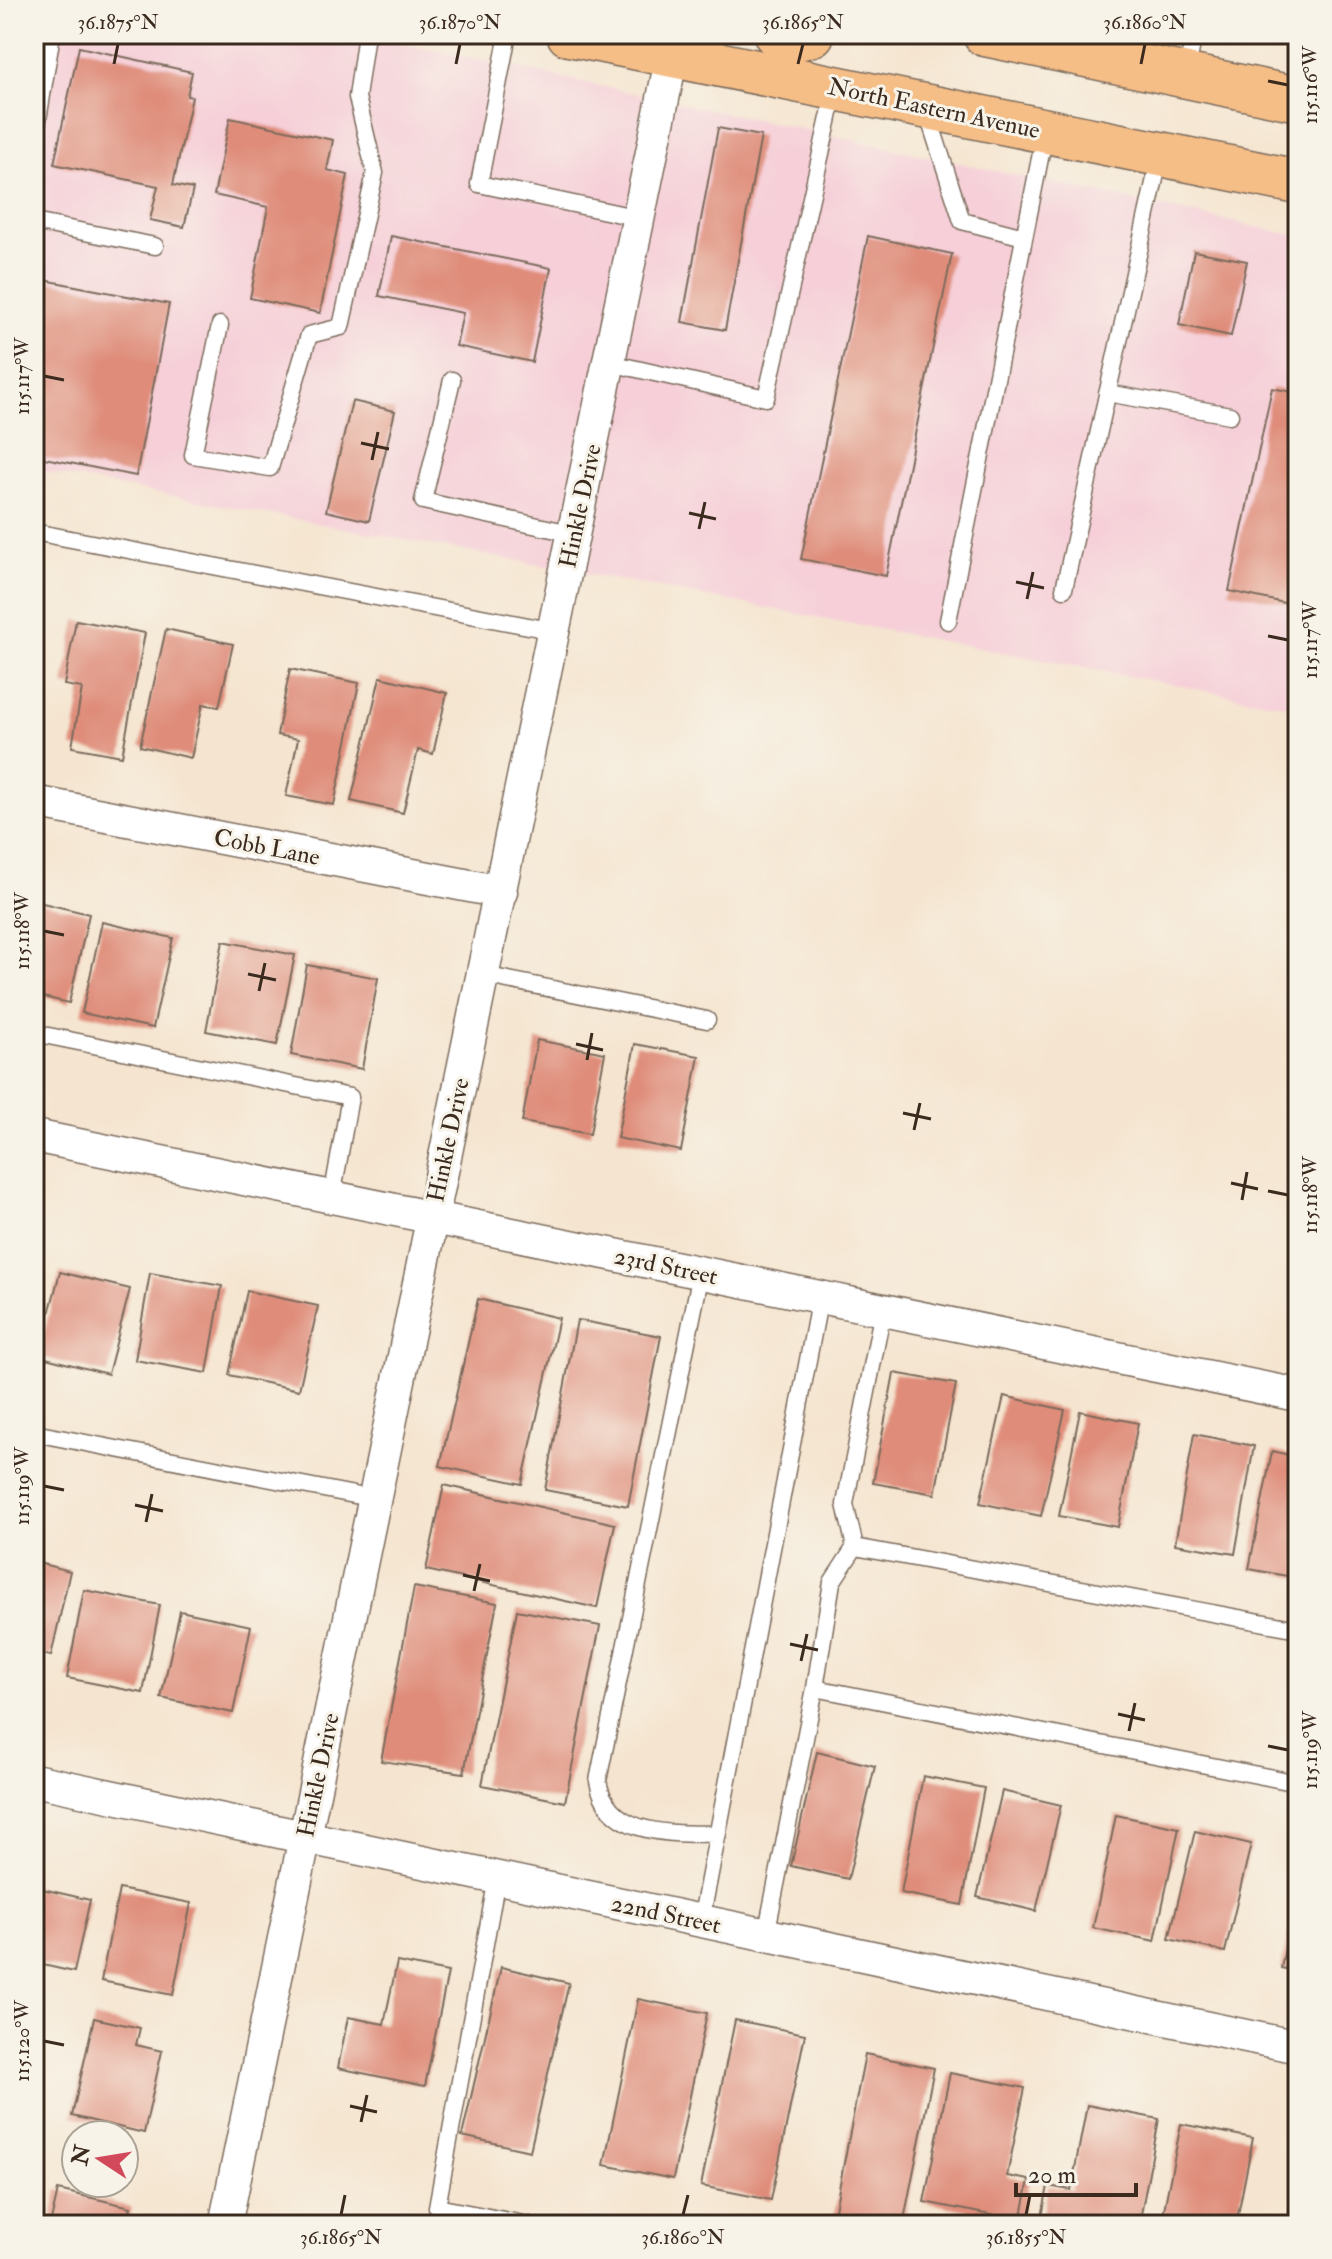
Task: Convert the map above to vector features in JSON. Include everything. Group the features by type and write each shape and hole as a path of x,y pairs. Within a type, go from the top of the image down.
{"main road":[{"name":"North Eastern Avenue","path":"569,34 678,45 836,88 1298,182"},
{"path":"776,34 798,38 812,34"},
{"path":"985,34 1190,55 1298,99"}],"street":[{"name":"Hinkle Drive","path":"225,2225 639,218 678,45"},
{"name":"Cobb Lane","path":"34,802 501,892"},
{"name":"23rd Street","path":"34,1136 1298,1395"},
{"name":"22nd Street","path":"34,1780 1298,2047"}],"lane":[{"path":"220,325 193,455 270,468 309,335 341,327 375,173 357,97 366,34"},
{"path":"508,34 479,184 639,218"},
{"path":"34,144 45,43"},
{"path":"610,363 766,398 836,88"},
{"path":"925,107 962,221 1024,237"},
{"path":"948,621 1045,131"},
{"path":"1064,589 1160,154"},
{"path":"34,222 155,246"},
{"path":"452,380 423,501 575,534"},
{"path":"1107,393 1230,415"},
{"path":"34,532 555,631"},
{"path":"483,975 707,1020"},
{"path":"34,1033 350,1097 332,1197"},
{"path":"701,1273 598,1781 601,1798 616,1816 638,1827 668,1833 718,1834"},
{"path":"701,1921 820,1297"},
{"path":"766,1935 815,1688 832,1582 855,1547 845,1504 883,1310"},
{"path":"34,1433 375,1499"},
{"path":"855,1547 1298,1629"},
{"path":"815,1688 1298,1783"},
{"path":"497,1878 437,2207 529,2225"}],"shaded area":[{"path":"34,34 360,34 1298,236 1298,708 34,470"}],"building":[{"path":"79,47 192,72 187,96 192,97 173,185 193,189 184,227 150,220 158,186 54,164"},
{"path":"230,118 333,140 327,170 348,175 320,313 250,298 268,207 214,195"},
{"path":"718,128 761,136 725,330 682,322"},
{"path":"391,236 551,268 532,362 456,346 463,313 379,296"},
{"path":"868,236 952,254 886,576 801,559"},
{"path":"1194,251 1247,261 1231,336 1179,325"},
{"path":"34,278 169,304 136,476 34,456"},
{"path":"1272,388 1298,393 1298,606 1229,591"},
{"path":"352,401 395,411 369,521 326,511"},
{"path":"76,620 145,633 122,756 72,747 82,688 64,685"},
{"path":"166,629 233,644 219,707 203,704 191,758 140,746"},
{"path":"290,669 359,683 334,805 286,796 298,739 277,735"},
{"path":"380,677 447,693 433,754 418,750 403,813 351,801"},
{"path":"34,901 89,914 69,1003 34,995"},
{"path":"102,922 173,938 153,1028 82,1013"},
{"path":"223,941 295,955 277,1045 206,1031"},
{"path":"307,965 378,978 362,1069 291,1055"},
{"path":"537,1040 605,1053 590,1134 522,1122"},
{"path":"635,1044 699,1056 681,1151 617,1138"},
{"path":"60,1272 130,1289 108,1374 38,1356"},
{"path":"150,1273 222,1286 207,1373 135,1360"},
{"path":"247,1291 318,1306 299,1390 229,1375"},
{"path":"478,1299 559,1318 522,1484 440,1466"},
{"path":"577,1320 661,1336 628,1506 545,1490"},
{"path":"894,1373 956,1384 935,1494 873,1483"},
{"path":"1004,1396 1065,1410 1041,1516 980,1503"},
{"path":"1080,1411 1138,1423 1118,1527 1059,1516"},
{"path":"1194,1434 1254,1446 1235,1554 1175,1544"},
{"path":"1272,1451 1298,1457 1298,1578 1249,1569"},
{"path":"444,1485 615,1524 597,1608 426,1570"},
{"path":"34,1562 70,1571 51,1656 34,1652"},
{"path":"414,1587 497,1603 464,1773 381,1761"},
{"path":"84,1590 160,1605 143,1693 67,1678"},
{"path":"517,1610 600,1626 565,1802 482,1785"},
{"path":"180,1611 251,1626 233,1713 161,1698"},
{"path":"817,1752 875,1766 848,1879 791,1866"},
{"path":"923,1776 984,1788 962,1905 901,1893"},
{"path":"1002,1791 1061,1805 1036,1911 977,1897"},
{"path":"1116,1815 1179,1828 1155,1941 1093,1928"},
{"path":"1195,1831 1251,1844 1225,1952 1169,1939"},
{"path":"34,1887 90,1900 74,1972 34,1963"},
{"path":"119,1889 191,1903 173,1995 101,1981"},
{"path":"1298,1890 1298,1972 1281,1968"},
{"path":"397,1962 448,1972 425,2086 338,2068 348,2017 384,2024"},
{"path":"501,1967 569,1983 530,2151 462,2136"},
{"path":"638,1999 707,2013 673,2179 604,2165"},
{"path":"94,2018 140,2028 136,2045 162,2051 144,2133 140,2132 140,2119 85,2119 72,2116"},
{"path":"735,2020 805,2034 771,2200 701,2186"},
{"path":"865,2054 934,2068 903,2225 859,2225 833,2220"},
{"path":"950,2073 1025,2088 1007,2176 1029,2180 1021,2221 924,2202"},
{"path":"1087,2105 1159,2119 1139,2225 1060,2225 1041,2222 1048,2186 1071,2190"},
{"path":"1181,2124 1253,2138 1236,2225 1161,2225"},
{"path":"58,2190 60,2199 97,2199 131,2207 127,2225 50,2225"}]}
